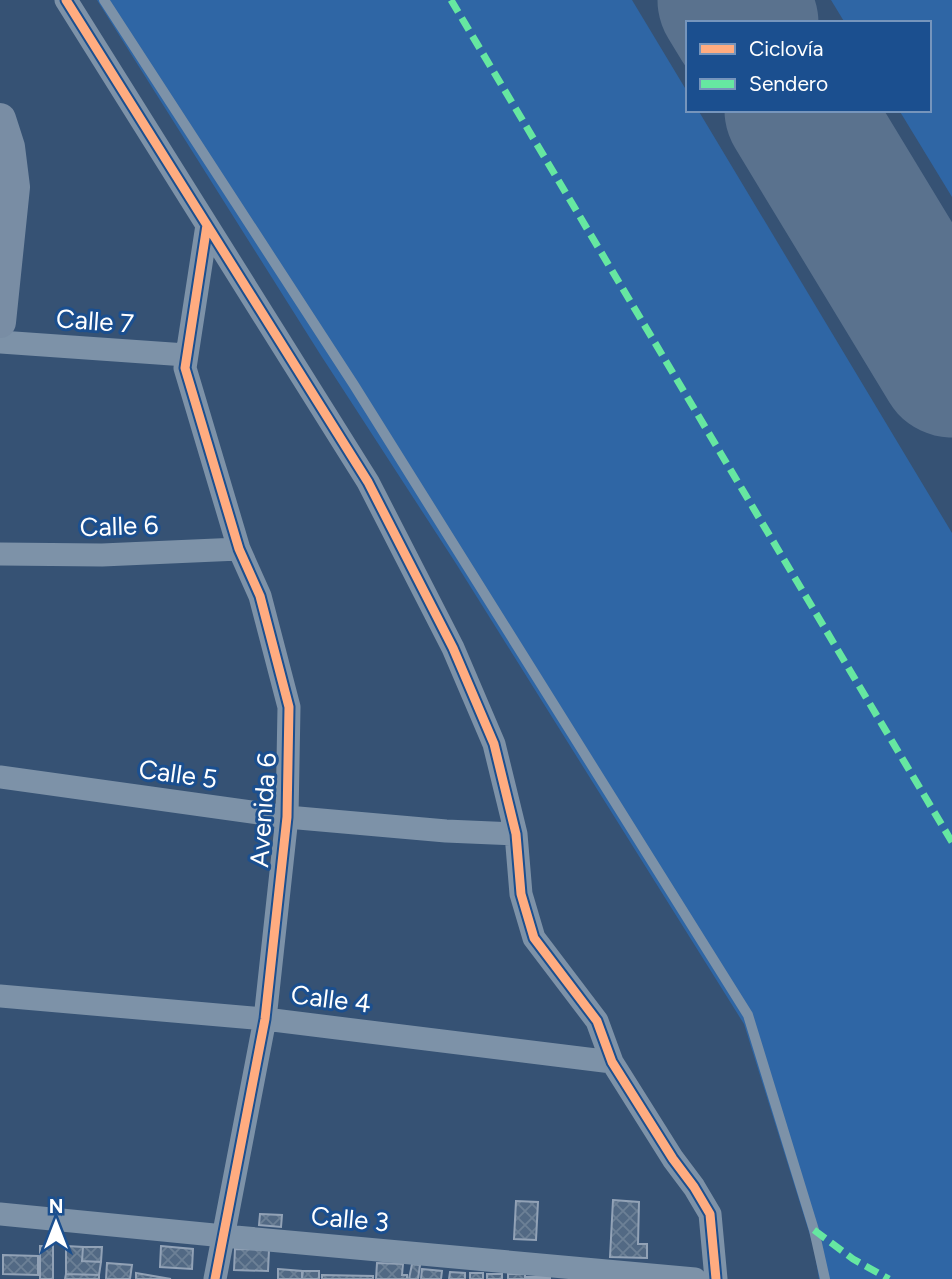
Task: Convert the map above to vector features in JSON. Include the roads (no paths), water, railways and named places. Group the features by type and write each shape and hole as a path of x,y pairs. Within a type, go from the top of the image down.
{"street":[{"path":"66,0 368,482 453,648 494,744 516,834 521,894 534,938 597,1021 612,1062 710,1214 716,1279"},
{"path":"0,120 9,147 14,187 0,322"},
{"name":"Avenida 6","path":"207,225 185,368 239,549 260,596 289,707 288,817 265,1019 215,1279"},
{"name":"Calle 7","path":"0,342 186,355"},
{"name":"Calle 6","path":"0,554 102,555 239,549"},
{"name":"Calle 5","path":"0,777 288,817 446,831 516,834"},
{"name":"Calle 4","path":"0,996 265,1019 612,1062"},
{"name":"Calle 3","path":"0,1214 695,1279"}],"lane":[{"path":"104,0 354,385 748,1015 814,1230 825,1279"}]}
